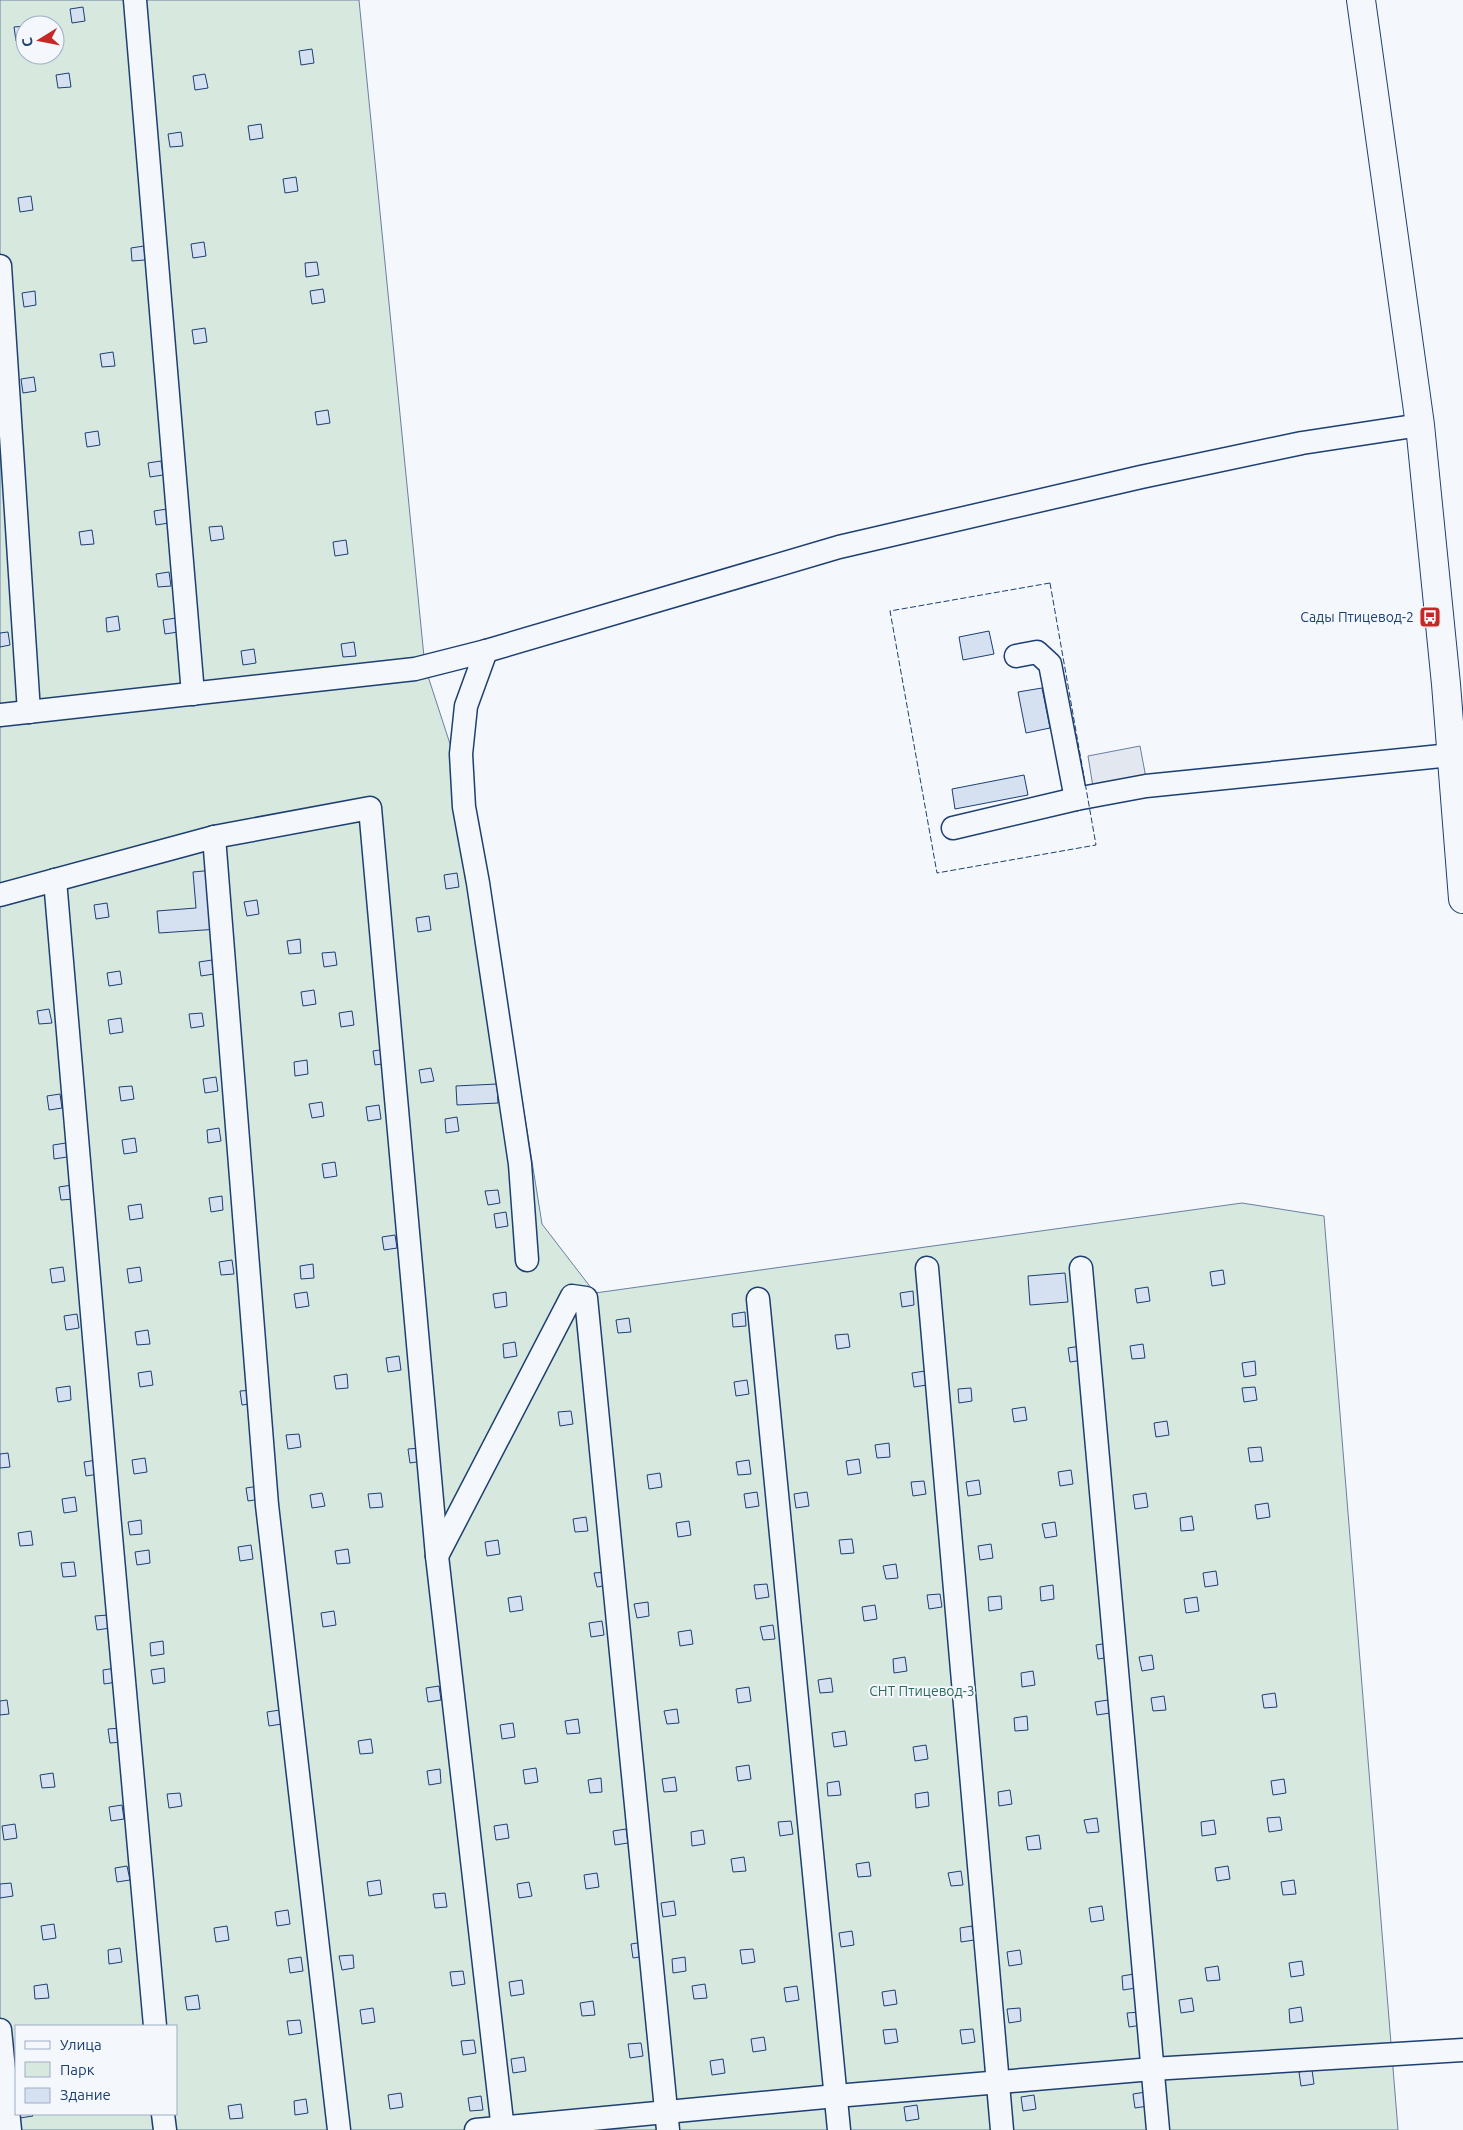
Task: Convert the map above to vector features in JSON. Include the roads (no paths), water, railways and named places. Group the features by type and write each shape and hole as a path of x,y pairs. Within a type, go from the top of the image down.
{"main road":[{"path":"1361,0 1420,425 1446,684 1451,755 1460,800 1463,899"}],"lane":[{"path":"135,0 193,694"},
{"path":"0,266 29,712"},
{"path":"0,715 415,669 486,651 839,547 1131,479 1302,443 1420,425"},
{"path":"486,651 466,706 460,754 464,798 520,1164 527,1260"},
{"path":"1016,656 1037,652 1050,664 1076,799"},
{"path":"953,828 1076,799 1146,786 1451,755"},
{"path":"0,895 214,837 370,808 437,1556 503,2129"},
{"path":"214,837 267,1505 339,2130"},
{"path":"55,880 155,2025"},
{"path":"926,1268 1002,2130"},
{"path":"1081,1268 1158,2130"},
{"path":"437,1556 572,1296 586,1298 667,2121"},
{"path":"758,1299 839,2130"},
{"path":"0,2030 10,2130"},
{"path":"476,2130 667,2121 836,2096 1152,2070 1463,2050"},
{"path":"163,2115 165,2130"}],"place":[{"name":"Сады Птицевод-2","path":"1430,617"}],"park label":[{"name":"СНТ Птицевод-3","path":"922,1691"}]}
